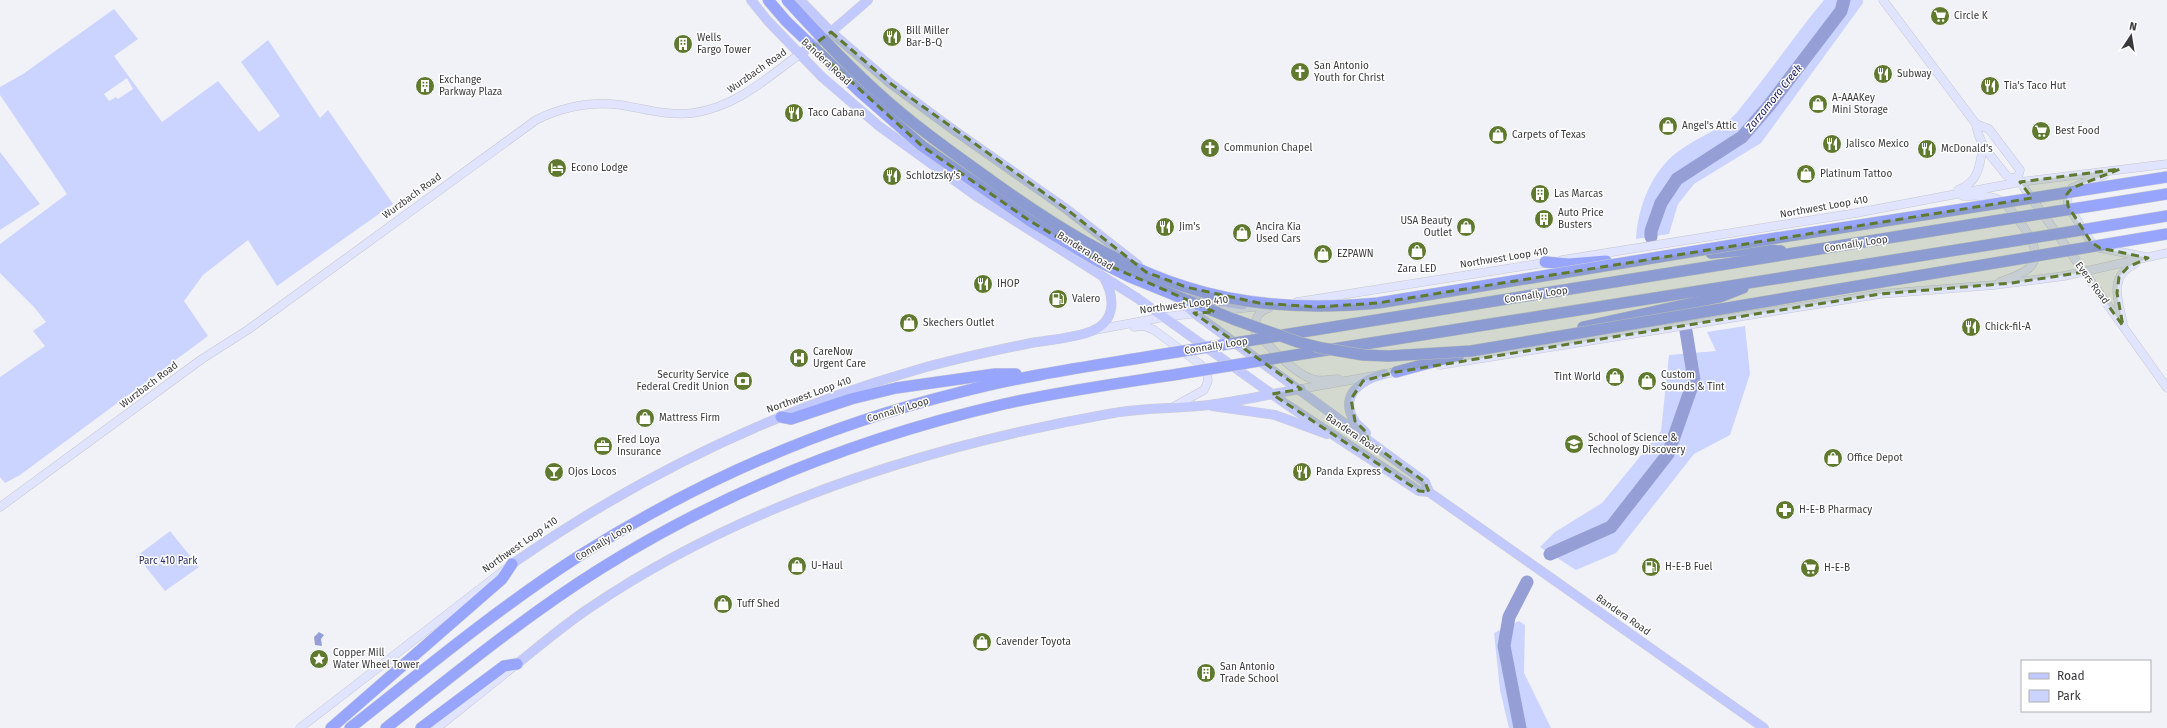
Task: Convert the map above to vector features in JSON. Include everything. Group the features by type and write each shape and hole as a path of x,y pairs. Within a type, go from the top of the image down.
{"highway":[{"path":"768,0 786,21 859,91 922,146 1030,221 1096,260 1169,294 1298,342 1344,352 1389,356 1471,351 2167,234"},
{"path":"787,0 819,36 877,92 927,134 1058,226 1120,260 1158,277 1209,293 1259,303 1317,307 1378,303 1757,240 2167,177"},
{"name":"Connally Loop","path":"350,728 535,586 602,542 678,499 744,467 844,427 947,395 1039,375 1158,355 2167,194"},
{"name":"Connally Loop","path":"386,728 510,631 576,584 651,539 746,490 840,452 942,420 1032,398 1760,280 2167,216"},
{"path":"1545,262 1569,264 1757,249 1800,252"},
{"path":"1396,372 1445,358 1720,297 1760,280"},
{"path":"781,416 791,419 851,399 925,383 995,374 1039,375"},
{"path":"331,728 502,579 512,564"},
{"path":"421,728 504,666 517,664"}],"main road":[{"name":"Bandera Road","path":"751,0 767,20 822,76 890,134 976,196 1102,275 1272,394 1419,491 1429,492 1764,728"},
{"name":"Bandera Road","path":"800,0 831,32 890,83 1065,208 1153,278 1194,313 1301,389 1368,441 1425,482 1429,492"},
{"name":"Wurzbach Road","path":"0,507 202,359 249,329 536,120 552,112 578,106 601,103 678,114 711,109 729,103 747,94 831,32 868,0"},
{"name":"Evers Road","path":"1883,0 1976,124 1977,135 1983,145 2006,175 2010,178 2019,180"},
{"name":"Evers Road","path":"1976,124 1988,128 2020,170 2019,180 2167,388"},
{"path":"1945,195 1972,183 1980,166 1983,145"},
{"name":"Northwest Loop 410","path":"300,728 512,564 576,520 634,486 719,443 781,416 853,390 917,370 987,352 1164,317 1283,304 1841,216 2019,180 2167,164"},
{"path":"2120,169 2072,188 2067,194 2068,206 2091,242 2100,248 2148,258"},
{"path":"1945,195 1991,196 2000,199 2006,204 2036,247 2035,261 2028,269 1994,285"},
{"path":"436,728 593,606 679,554 750,520 814,494 938,452 1003,434 1115,412 1175,406 1208,405 1396,372 1876,295 1994,285 2084,272 2167,254"},
{"path":"2123,326 2117,293 2119,277 2128,267 2148,258"},
{"path":"1092,331 1107,318 1112,306 1111,292 1102,275"},
{"path":"1153,278 1210,300 1231,304 1260,306"},
{"path":"1283,304 1261,311 1257,317 1255,331 1279,355 1306,376 1316,380 1357,379"},
{"path":"1121,325 1144,326 1154,330 1205,370 1208,381 1204,390 1175,406"},
{"path":"1368,441 1366,432 1353,418 1350,408 1351,399 1354,390 1363,381 1384,374"},
{"path":"1208,405 1227,410 1252,410 1284,418 1355,448"}],"highlighted area":[{"path":"831,32 890,83 1065,208 1146,272 1186,287 1259,303 1317,307 1378,303 2032,198 2020,182 2120,169 2072,188 2067,194 2068,206 2091,242 2100,248 2148,258 2128,267 2119,277 2117,293 2123,326 2084,272 2012,283 1880,294 1396,372 1363,381 1351,399 1355,421 1366,432 1368,441 1425,482 1429,492 1419,491 1272,394 1301,389 1194,313 1215,312 1096,260 1030,221 922,146 812,46"}],"green space":[{"path":"1824,0 1863,0 1863,3 1761,143 1694,184 1678,204 1669,234 1636,239 1637,226 1644,200 1655,176 1663,165 1672,156 1690,143 1726,123 1738,111"},
{"path":"114,9 138,39 114,56 162,122 218,81 259,132 280,116 241,62 268,40 320,118 328,110 393,204 277,286 248,240 203,275 184,301 208,336 20,475 5,483 0,477 0,377 45,346 33,331 46,322 34,307 0,273 0,244 67,194 0,95 0,87 23,74","holes":["127,78 133,89 118,99 116,97 109,101 104,94"]},
{"path":"0,152 40,204 0,230"},
{"path":"1745,326 1750,374 1730,435 1694,454 1616,553 1576,570 1540,547 1555,532 1602,503 1661,431 1669,355 1716,351 1707,332"},
{"name":"Parc 410 Park","path":"170,531 199,567 165,591 137,556"},
{"path":"1519,621 1525,625 1524,673 1551,728 1509,728 1500,690 1494,633"}],"shaded area":[{"path":"319,632 324,635 321,639 322,646 315,645 314,637"}],"waterway":[{"name":"Zarzamora Creek","path":"1651,237 1651,231 1661,203 1677,179 1742,137 1768,107 1841,11 1844,0"},
{"name":"Zarzamora Creek","path":"1550,554 1611,527 1668,454 1694,380 1686,331"},
{"name":"Zarzamora Creek","path":"1520,728 1504,646 1509,617 1527,582"}],"place":[{"name":"Circle K","path":"1940,16"},
{"name":"Bill Miller Bar-B-Q","path":"892,37"},
{"name":"Wells Fargo Tower","path":"683,44"},
{"name":"San Antonio Youth for Christ","path":"1300,72"},
{"name":"Subway","path":"1883,74"},
{"name":"Exchange Parkway Plaza","path":"425,86"},
{"name":"Tia's Taco Hut","path":"1990,86"},
{"name":"A-AAAKey Mini Storage","path":"1818,104"},
{"name":"Taco Cabana","path":"794,113"},
{"name":"Angel's Attic","path":"1668,126"},
{"name":"Best Food","path":"2041,131"},
{"name":"Carpets of Texas","path":"1498,135"},
{"name":"Jalisco Mexico","path":"1832,144"},
{"name":"Communion Chapel","path":"1210,148"},
{"name":"McDonald's","path":"1927,149"},
{"name":"Econo Lodge","path":"557,168"},
{"name":"Platinum Tattoo","path":"1806,174"},
{"name":"Schlotzsky's","path":"892,176"},
{"name":"Las Marcas","path":"1540,194"},
{"name":"Auto Price Busters","path":"1544,219"},
{"name":"Jim's","path":"1165,227"},
{"name":"USA Beauty Outlet","path":"1466,227"},
{"name":"Ancira Kia Used Cars","path":"1242,233"},
{"name":"Zara LED","path":"1417,251"},
{"name":"EZPAWN","path":"1323,254"},
{"name":"IHOP","path":"983,284"},
{"name":"Valero","path":"1058,299"},
{"name":"Skechers Outlet","path":"909,323"},
{"name":"Chick-fil-A","path":"1971,327"},
{"name":"CareNow Urgent Care","path":"799,358"},
{"name":"Tint World","path":"1615,377"},
{"name":"Security Service Federal Credit Union","path":"743,381"},
{"name":"Custom Sounds & Tint","path":"1647,381"},
{"name":"Mattress Firm","path":"645,418"},
{"name":"School of Science & Technology Discovery","path":"1574,444"},
{"name":"Fred Loya Insurance","path":"603,446"},
{"name":"Office Depot","path":"1833,458"},
{"name":"Ojos Locos","path":"554,472"},
{"name":"Panda Express","path":"1302,472"},
{"name":"H-E-B Pharmacy","path":"1785,510"},
{"name":"U-Haul","path":"797,566"},
{"name":"H-E-B Fuel","path":"1651,567"},
{"name":"H-E-B","path":"1810,568"},
{"name":"Tuff Shed","path":"723,604"},
{"name":"Cavender Toyota","path":"982,642"},
{"name":"Copper Mill Water Wheel Tower","path":"319,659"},
{"name":"San Antonio Trade School","path":"1206,673"}]}
